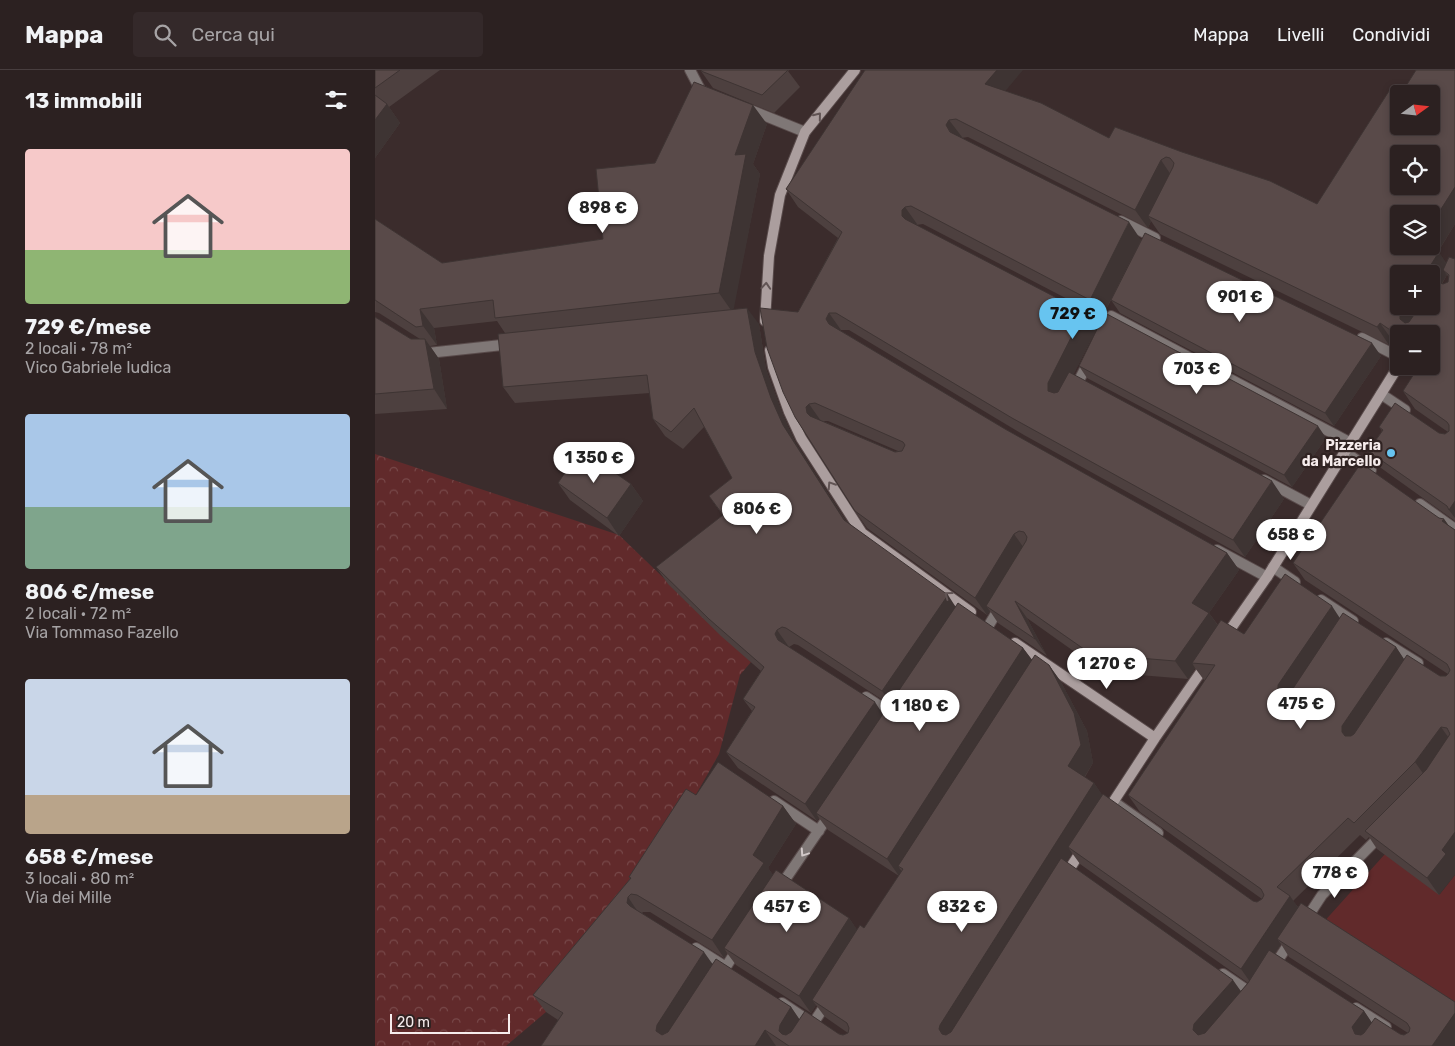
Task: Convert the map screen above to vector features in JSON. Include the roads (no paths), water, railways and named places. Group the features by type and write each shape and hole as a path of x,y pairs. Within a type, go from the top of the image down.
{"main road":[{"path":"855,70 805,132 780,195 760,316 768,337 773,367 789,412 801,438 862,532 966,614 997,631 1043,667 1155,738"},
{"path":"1098,826 1155,738 1267,577 1393,375"},
{"path":"1061,883 1075,869 1087,842"}],"street":[{"path":"690,70 701,91 710,94"},
{"path":"736,104 805,132"},
{"path":"1107,214 1153,238"},
{"path":"1071,309 1104,332 1113,312 1351,443"},
{"path":"1355,335 1390,352"},
{"path":"413,343 428,353 526,342"},
{"path":"1071,396 1083,383 1092,354"},
{"path":"1381,394 1414,416"},
{"path":"1345,452 1376,474"},
{"path":"1251,473 1311,506"},
{"path":"1408,496 1455,528"},
{"path":"1206,544 1267,577"},
{"path":"1273,567 1309,591 1354,626"},
{"path":"997,631 1008,594"},
{"path":"1377,637 1418,667"},
{"path":"857,691 896,717"},
{"path":"765,795 819,831"},
{"path":"1114,802 1168,840"},
{"path":"775,895 835,806"},
{"path":"1215,968 1257,992 1283,961 1322,895 1391,825"},
{"path":"686,942 730,969"},
{"path":"716,983 730,969 742,943"},
{"path":"798,1046 817,1022 831,995"},
{"path":"773,998 817,1022"},
{"path":"1345,1001 1387,1031"}],"place":[{"name":"Pizzeria da Marcello","path":"1391,453"}]}
